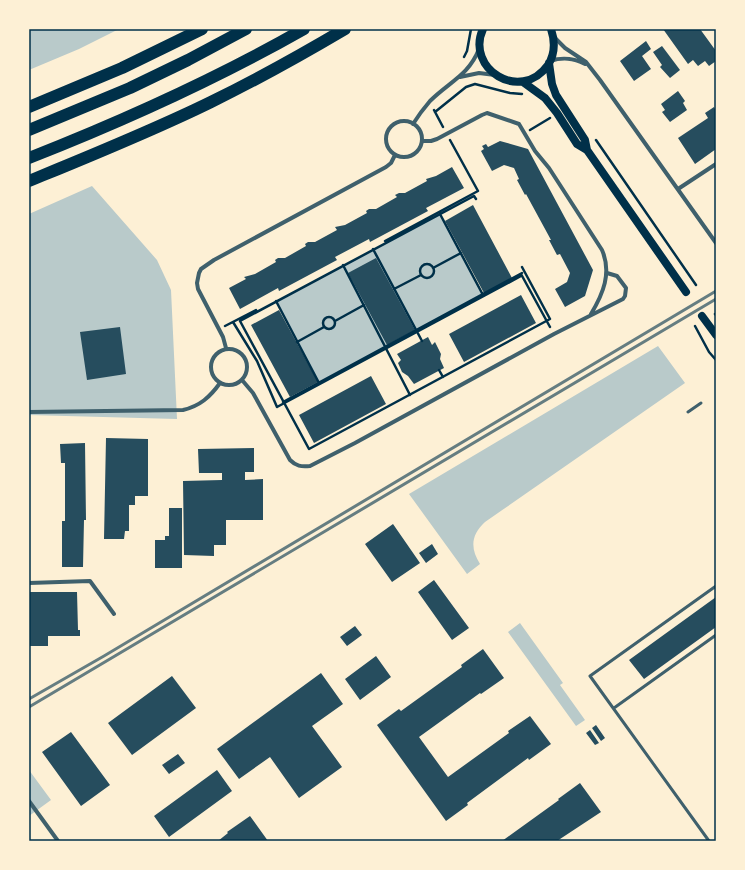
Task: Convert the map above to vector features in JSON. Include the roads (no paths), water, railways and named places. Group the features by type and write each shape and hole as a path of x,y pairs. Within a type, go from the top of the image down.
{"highway":[{"path":"29,107 122,68 202,29"},
{"path":"29,130 130,88 188,60 246,29"},
{"path":"29,158 140,112 201,84 304,29"},
{"path":"29,181 147,132 210,102 285,63 345,29"}],"main road":[{"path":"483,29 480,38 483,60 488,68 496,75 504,80 513,82 523,82 538,76 550,62 554,51 552,32"},
{"path":"550,62 552,84 556,95 586,140 587,150"},
{"path":"523,82 544,98 557,113 577,144 587,150 686,292"},
{"path":"702,316 716,335"}],"street":[{"path":"552,32 565,48 582,59 591,68 716,243"},
{"path":"413,124 429,102 472,65 480,46"},
{"path":"550,62 563,58 572,59 591,68"},
{"path":"458,78 479,73 496,75"},
{"path":"422,141 433,140 447,134 482,114 487,113 517,122 521,126 534,151 549,168 602,250 605,258 607,273 598,303 591,314"},
{"path":"400,122 407,122 413,124 420,132 422,141 420,148 411,156 406,157 395,155 387,146 386,140 390,128 400,122"},
{"path":"226,348 223,337 198,289 197,277 201,269 214,260 386,167 391,163 395,155"},
{"path":"678,189 716,164"},
{"path":"242,380 253,393 290,460 295,465 302,467 310,466 591,314 622,299 625,296 626,288 620,279 607,273"},
{"path":"226,348 238,351 246,359 247,370 242,380 232,385 226,385 213,376 211,364 216,354 226,348"},
{"path":"29,412 183,410 201,404 208,398 220,382"},
{"path":"29,582 90,581 114,614"},
{"path":"29,801 58,841"}],"lane":[{"path":"688,412 701,403"},
{"path":"709,841 590,676 716,586"},
{"path":"614,708 716,635"}],"railway":[{"path":"29,699 104,656 716,291"},
{"path":"29,707 716,299"}]}
